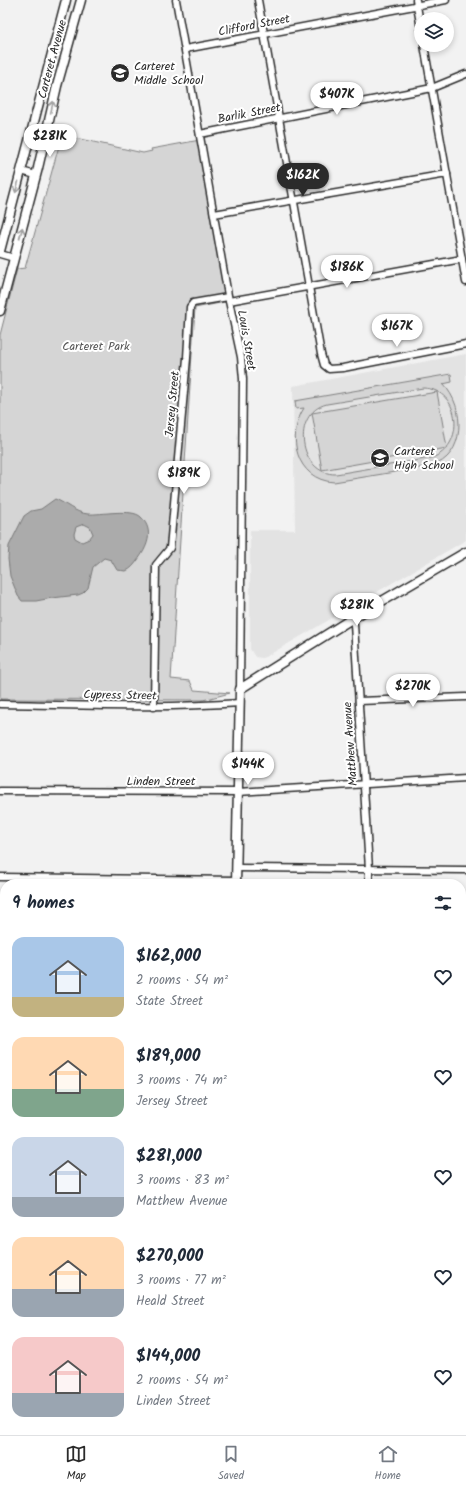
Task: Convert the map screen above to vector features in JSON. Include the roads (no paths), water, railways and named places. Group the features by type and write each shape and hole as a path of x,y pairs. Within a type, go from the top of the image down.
{"street":[{"name":"Carteret Avenue","path":"0,253 66,0"},
{"name":"Carteret Avenue","path":"0,311 36,175 66,52 81,0"},
{"name":"Louis Street","path":"176,0 229,299 241,357 243,379 240,689"},
{"path":"258,0 324,365 329,369 343,368 466,344"},
{"name":"Clifford Street","path":"185,49 416,3 446,0"},
{"path":"53,49 66,52"},
{"path":"425,52 466,282"},
{"name":"Barlik Street","path":"200,134 432,88 466,74"},
{"path":"21,171 36,175"},
{"path":"214,214 447,174"},
{"path":"0,253 14,258"},
{"name":"Jersey Street","path":"154,706 156,565 170,548 191,304 309,287 462,260"},
{"path":"236,879 240,689 353,618 466,552"},
{"name":"Matthew Avenue","path":"353,618 369,869 368,879"},
{"path":"359,701 466,697"},
{"name":"Cypress Street","path":"0,704 203,706 240,703"},
{"name":"Linden Street","path":"0,791 238,792 466,778"},
{"path":"237,868 466,870"},
{"path":"0,877 94,879"}],"place":[{"name":"Carteret Middle School","path":"120,73"},
{"name":"Carteret High School","path":"380,458"}],"park label":[{"name":"Carteret Park","path":"96,346"}]}
